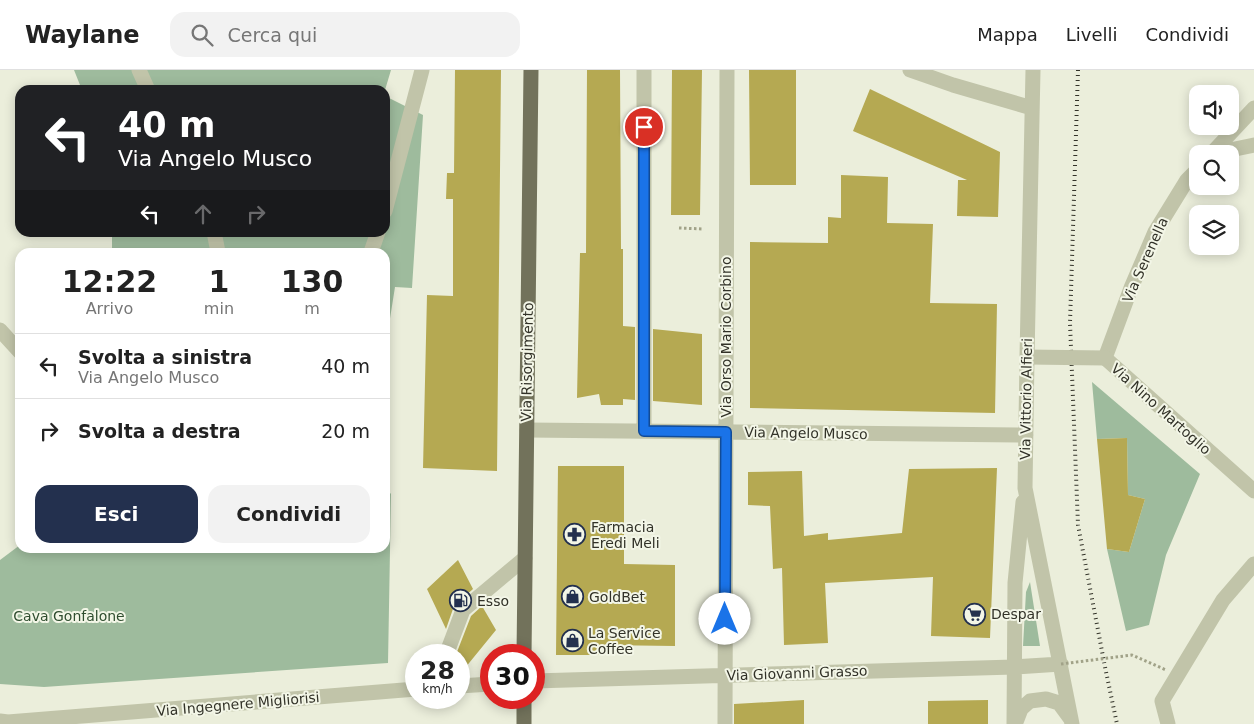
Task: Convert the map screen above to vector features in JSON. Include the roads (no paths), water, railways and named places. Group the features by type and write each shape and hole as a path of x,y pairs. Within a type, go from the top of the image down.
{"main road":[{"name":"Via Risorgimento","path":"524,644 531,70"},
{"path":"524,709 524,724"}],"street":[{"path":"139,70 146,85"},
{"path":"390,191 422,70"},
{"path":"644,70 644,431"},
{"name":"Via Orso Mario Corbino","path":"725,724 727,70"},
{"path":"910,70 953,85 1032,108"},
{"name":"Via Vittorio Alfieri","path":"1033,70 1025,488 1072,722"},
{"path":"1219,145 1254,108"},
{"path":"1239,148 1254,145"},
{"name":"Via Serenella","path":"1105,358 1155,232 1189,178"},
{"path":"0,330 15,346"},
{"name":"Via Nino Martoglio","path":"1027,357 1105,358 1254,491"},
{"name":"Via Angelo Musco","path":"527,430 1026,435"},
{"path":"1015,724 1015,583 1025,488"},
{"path":"450,644 463,610 525,558"},
{"path":"1168,724 1162,701 1223,600 1254,564"},
{"name":"Via Giovanni Grasso","path":"545,681 1061,664"},
{"name":"Via Ingegnere Migliorisi","path":"5,722 405,690"},
{"path":"1015,724 1020,709 1030,701 1046,699 1058,703 1072,722"}],"railway":[{"path":"1078,70 1070,323 1078,525 1117,724"}],"place":[{"name":"Farmacia Eredi Meli","path":"575,535"},
{"name":"GoldBet","path":"573,597"},
{"name":"Esso","path":"461,601"},
{"name":"Despar","path":"975,614"},
{"name":"La Service Coffee","path":"572,641"}],"park label":[{"name":"Cava Gonfalone","path":"69,616"}]}
